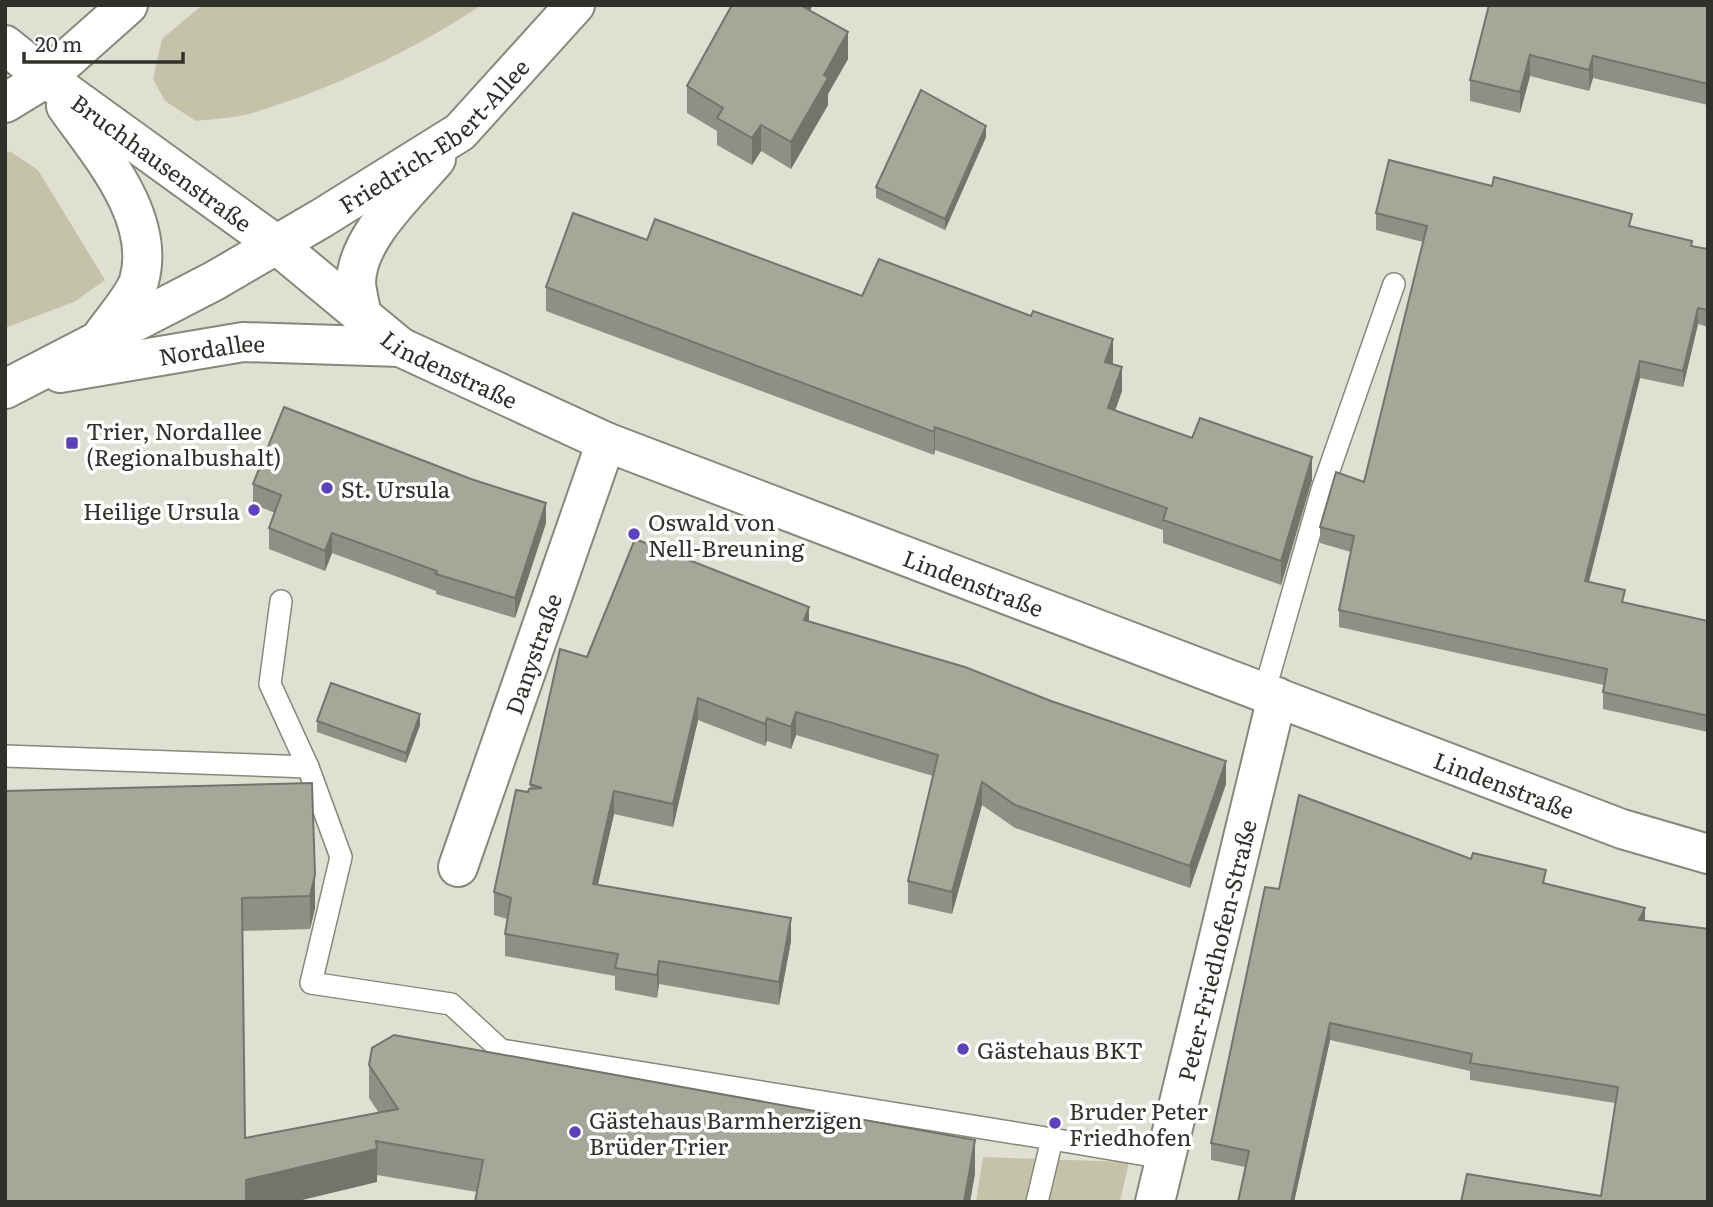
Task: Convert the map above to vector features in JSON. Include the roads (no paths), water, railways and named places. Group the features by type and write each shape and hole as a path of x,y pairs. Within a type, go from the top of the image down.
{"main road":[{"path":"5,103 46,78 128,5"},
{"name":"Friedrich-Ebert-Allee","path":"276,245 460,132 575,5"},
{"name":"Bruchhausenstraße","path":"5,45 46,78 276,245"},
{"name":"Bruchhausenstraße","path":"46,78 114,174 132,210 141,244 139,282 100,339"},
{"path":"362,316 356,281 374,230 460,132"},
{"name":"Lindenstraße","path":"276,245 400,346 606,442 1622,829 1708,854"},
{"name":"Nordallee","path":"16,384 215,281 276,245"},
{"name":"Nordallee","path":"16,384 243,342 400,346"},
{"name":"Danystraße","path":"458,867 606,442"},
{"name":"Peter-Friedhofen-Straße","path":"1155,1202 1270,695"}],"lane":[{"path":"1270,695 1322,490 1394,284"},
{"path":"281,601 270,684 308,767 341,858 311,984 452,1004 501,1049 1164,1158"},
{"path":"5,756 308,767"},
{"path":"1037,1202 1052,1139"}],"place":[{"name":"Trier, Nordallee (Regionalbushalt)","path":"72,443"},
{"name":"St. Ursula","path":"327,488"},
{"name":"Heilige Ursula","path":"254,510"},
{"name":"Oswald von Nell-Breuning","path":"634,534"},
{"name":"Gästehaus BKT","path":"963,1049"},
{"name":"Bruder Peter Friedhofen","path":"1055,1123"},
{"name":"Gästehaus Barmherzigen Brüder Trier","path":"575,1132"}]}
